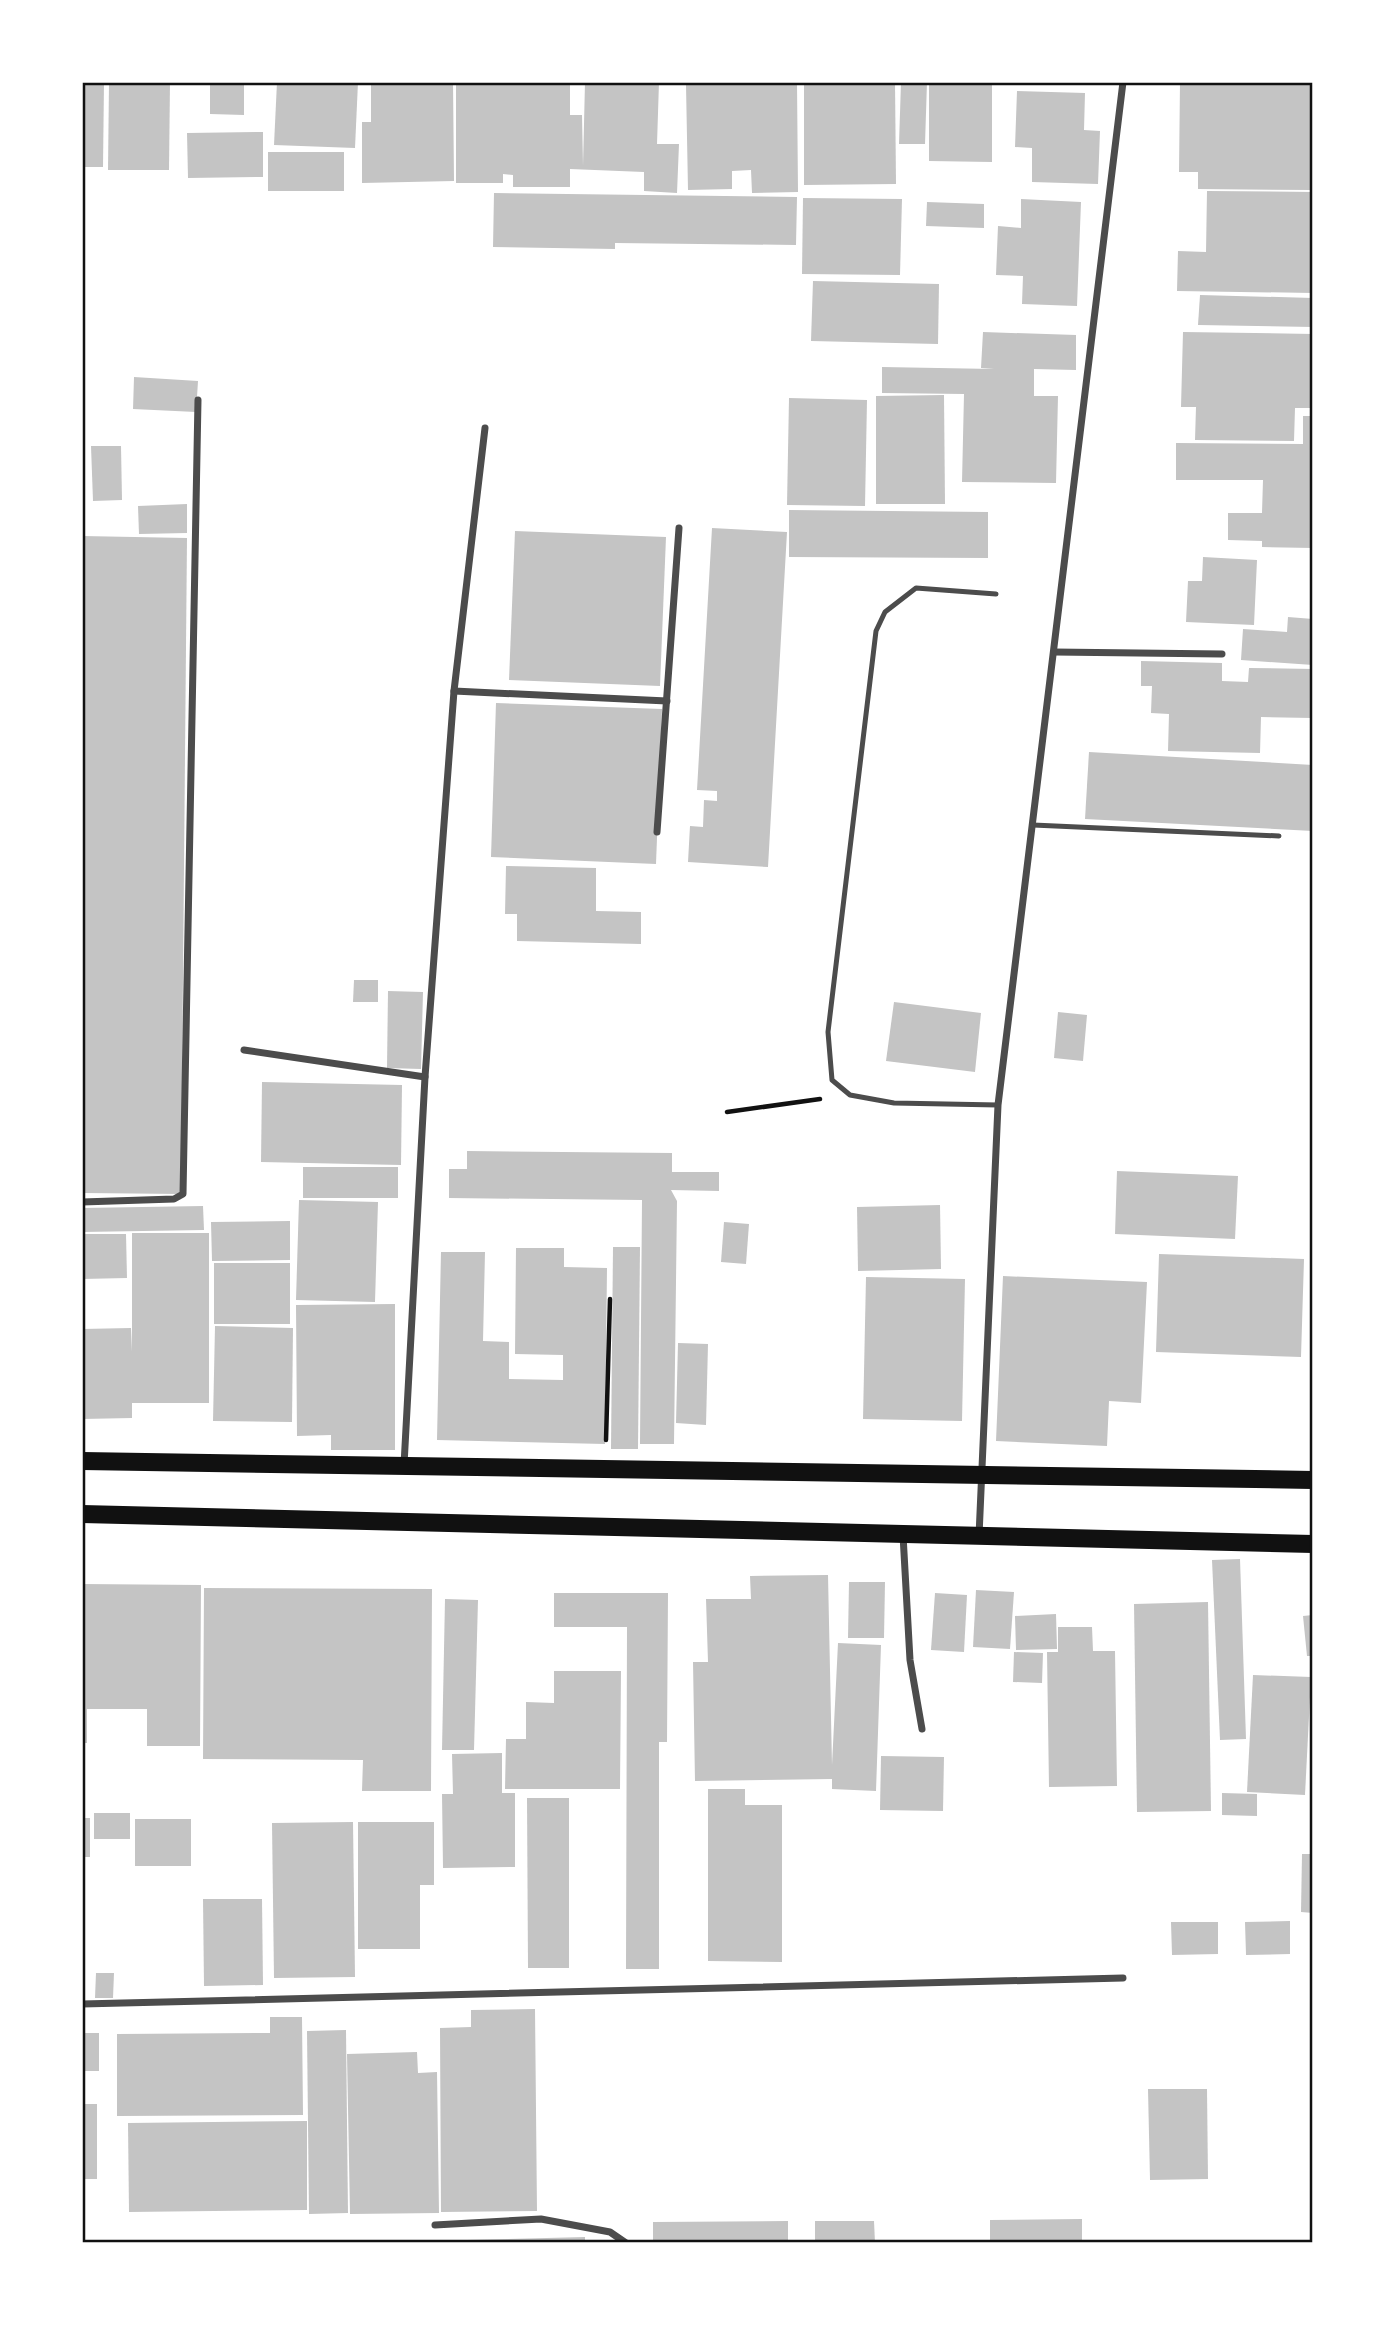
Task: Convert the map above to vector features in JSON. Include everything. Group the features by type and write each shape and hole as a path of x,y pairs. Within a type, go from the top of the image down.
{"main road":[{"path":"82,1461 1313,1480"},
{"path":"82,1514 1313,1544"}],"street":[{"path":"979,1536 998,1105 1124,82"},
{"path":"82,1202 174,1199 183,1194 198,400"},
{"path":"404,1465 425,1077 454,691 485,428"},
{"path":"657,832 680,527"},
{"path":"1054,652 1222,654"},
{"path":"454,691 667,701"},
{"path":"244,1050 425,1077"},
{"path":"903,1535 910,1660 922,1728"},
{"path":"82,2004 1123,1978"},
{"path":"435,2225 541,2219 610,2232 626,2243"}],"lane":[{"path":"996,594 916,588 885,612 876,631 828,1032 832,1080 850,1095 894,1103 998,1105"},
{"path":"1033,825 1279,836"}],"path":[{"path":"727,1112 850,1095"},
{"path":"605,1469 610,1299"}],"building":[{"path":"82,82 104,82 103,167 82,167"},
{"path":"109,82 170,82 169,170 108,170"},
{"path":"210,82 244,82 244,115 210,114"},
{"path":"277,82 358,82 355,148 274,145"},
{"path":"371,82 453,82 454,181 362,183 362,122 371,122"},
{"path":"456,82 570,82 570,115 582,115 583,166 585,82 659,82 657,144 679,144 677,193 644,191 644,172 570,169 570,187 513,187 513,175 503,174 503,183 456,183"},
{"path":"804,82 895,82 896,184 804,185"},
{"path":"901,82 927,82 925,144 899,144"},
{"path":"929,82 992,82 992,162 929,161"},
{"path":"1180,82 1313,82 1313,190 1198,189 1198,172 1179,172"},
{"path":"797,83 798,192 752,193 751,170 732,171 732,189 688,190 686,85"},
{"path":"1017,91 1085,93 1084,130 1100,131 1098,184 1032,182 1032,148 1015,147"},
{"path":"263,132 263,177 188,178 187,133"},
{"path":"268,152 344,152 344,191 268,191"},
{"path":"1207,191 1313,192 1313,293 1177,291 1178,251 1206,252"},
{"path":"494,193 797,197 796,245 615,243 615,249 493,247"},
{"path":"803,198 902,199 900,275 802,274"},
{"path":"1021,199 1081,202 1077,306 1022,304 1023,276 996,275 998,226 1021,228"},
{"path":"927,202 984,204 984,228 926,226"},
{"path":"813,281 939,284 938,344 811,341"},
{"path":"1200,295 1313,298 1313,327 1198,325"},
{"path":"983,332 1076,335 1076,370 1034,369 1034,396 1058,396 1056,483 962,482 964,394 882,393 882,367 994,369 981,368"},
{"path":"1183,332 1313,334 1313,408 1295,408 1294,441 1195,440 1196,407 1181,407"},
{"path":"134,377 198,381 196,412 133,409"},
{"path":"944,395 945,504 876,504 876,396"},
{"path":"789,398 867,400 865,506 787,505"},
{"path":"1303,416 1313,416 1313,548 1262,547 1262,541 1228,540 1228,513 1262,513 1263,480 1176,480 1176,443 1303,444"},
{"path":"91,446 121,446 122,500 93,501"},
{"path":"187,504 187,533 139,534 138,506"},
{"path":"789,510 988,512 988,558 789,557"},
{"path":"712,528 787,532 768,867 688,862 690,826 703,827 704,800 717,801 717,791 697,790"},
{"path":"515,531 666,537 660,686 509,680"},
{"path":"82,536 187,538 181,1194 82,1193"},
{"path":"1203,557 1257,560 1254,625 1186,622 1188,581 1202,581"},
{"path":"1288,617 1313,619 1313,665 1241,660 1243,629 1287,632"},
{"path":"1141,661 1222,663 1222,681 1248,682 1249,668 1313,669 1312,718 1261,717 1260,753 1168,751 1169,714 1151,713 1152,686 1141,686"},
{"path":"496,703 662,709 656,864 491,857"},
{"path":"1089,752 1313,765 1313,831 1085,819"},
{"path":"506,866 596,868 596,911 641,912 641,944 517,941 517,914 505,914"},
{"path":"354,980 378,980 378,1002 353,1002"},
{"path":"388,991 423,992 421,1069 387,1068"},
{"path":"894,1002 981,1013 975,1072 886,1061"},
{"path":"1058,1012 1087,1015 1083,1061 1054,1058"},
{"path":"262,1082 402,1085 401,1165 261,1162"},
{"path":"467,1151 672,1153 672,1172 719,1172 719,1191 671,1190 677,1201 674,1444 640,1444 642,1200 449,1198 449,1169 467,1169"},
{"path":"303,1167 398,1167 398,1198 303,1198"},
{"path":"1117,1171 1238,1176 1235,1239 1115,1234"},
{"path":"299,1200 378,1202 375,1302 296,1300"},
{"path":"940,1205 941,1269 858,1271 857,1207"},
{"path":"203,1206 204,1230 82,1232 82,1208"},
{"path":"290,1221 290,1260 212,1261 211,1222"},
{"path":"724,1222 749,1224 746,1264 721,1262"},
{"path":"132,1233 209,1233 209,1403 132,1403 132,1418 82,1419 82,1329 131,1328 132,1352"},
{"path":"82,1234 126,1234 127,1278 82,1279"},
{"path":"613,1247 640,1247 638,1449 611,1449"},
{"path":"516,1248 564,1248 564,1267 607,1268 605,1444 437,1440 441,1252 485,1252 483,1341 509,1342 509,1379 563,1380 563,1355 515,1354"},
{"path":"1159,1254 1304,1259 1301,1357 1156,1352"},
{"path":"214,1263 290,1263 290,1324 214,1324"},
{"path":"1003,1276 1147,1282 1141,1403 1109,1401 1107,1446 996,1441"},
{"path":"866,1277 965,1279 962,1421 863,1419"},
{"path":"395,1304 395,1450 331,1450 331,1435 297,1436 296,1305"},
{"path":"215,1326 293,1328 292,1422 213,1421"},
{"path":"678,1343 708,1344 706,1425 676,1423"},
{"path":"1240,1559 1246,1739 1220,1740 1212,1560"},
{"path":"828,1575 832,1765 838,1643 881,1645 876,1791 832,1789 832,1779 695,1781 693,1662 708,1662 706,1599 751,1599 750,1576"},
{"path":"849,1582 885,1582 884,1638 848,1638"},
{"path":"82,1584 201,1585 200,1746 147,1746 147,1709 87,1709 87,1743 82,1743"},
{"path":"204,1588 432,1589 431,1791 362,1791 363,1760 203,1759"},
{"path":"976,1590 1014,1592 1010,1649 973,1647"},
{"path":"554,1593 668,1593 667,1742 659,1742 659,1969 626,1969 627,1627 554,1627"},
{"path":"935,1593 967,1595 964,1652 931,1650"},
{"path":"445,1599 478,1600 474,1750 442,1750"},
{"path":"1208,1602 1211,1811 1137,1812 1134,1604"},
{"path":"1056,1614 1057,1649 1016,1650 1015,1616"},
{"path":"1313,1615 1313,1656 1307,1656 1303,1616"},
{"path":"1058,1627 1092,1627 1093,1651 1115,1651 1117,1786 1049,1787 1047,1652 1058,1652"},
{"path":"1014,1652 1043,1653 1042,1683 1013,1682"},
{"path":"554,1671 621,1671 620,1789 505,1789 506,1739 526,1739 526,1702 554,1703"},
{"path":"1253,1675 1311,1677 1305,1795 1247,1792"},
{"path":"502,1753 502,1793 515,1793 515,1867 443,1868 442,1794 453,1794 452,1754"},
{"path":"881,1756 944,1757 943,1811 880,1810"},
{"path":"708,1789 745,1789 745,1805 782,1805 782,1962 708,1961"},
{"path":"1222,1793 1257,1794 1257,1816 1222,1815"},
{"path":"527,1798 569,1798 569,1968 528,1968"},
{"path":"94,1813 130,1813 130,1839 94,1839"},
{"path":"82,1818 90,1818 90,1857 82,1857"},
{"path":"135,1819 191,1819 191,1866 135,1866"},
{"path":"353,1822 355,1977 274,1978 272,1823"},
{"path":"358,1822 434,1822 434,1885 420,1885 420,1949 358,1949"},
{"path":"1302,1854 1313,1854 1313,1913 1301,1912"},
{"path":"203,1899 262,1899 263,1985 204,1986"},
{"path":"1290,1921 1290,1954 1246,1955 1245,1922"},
{"path":"1171,1922 1218,1922 1218,1954 1172,1955"},
{"path":"96,1973 114,1973 113,1998 95,1998"},
{"path":"535,2009 537,2211 441,2212 440,2028 471,2027 471,2010"},
{"path":"270,2017 302,2017 303,2115 117,2116 117,2034 270,2033"},
{"path":"346,2030 348,2213 309,2214 307,2031"},
{"path":"82,2033 99,2033 99,2071 82,2071"},
{"path":"417,2052 418,2073 437,2072 439,2213 350,2214 347,2054"},
{"path":"1148,2089 1207,2089 1208,2179 1150,2180"},
{"path":"82,2104 97,2104 97,2179 82,2179"},
{"path":"307,2121 307,2210 129,2212 128,2123"},
{"path":"1082,2219 1082,2243 990,2243 990,2220"},
{"path":"788,2221 788,2243 653,2243 653,2222"},
{"path":"815,2221 874,2221 875,2243 815,2243"},
{"path":"585,2237 585,2243 467,2243 467,2240"}]}
